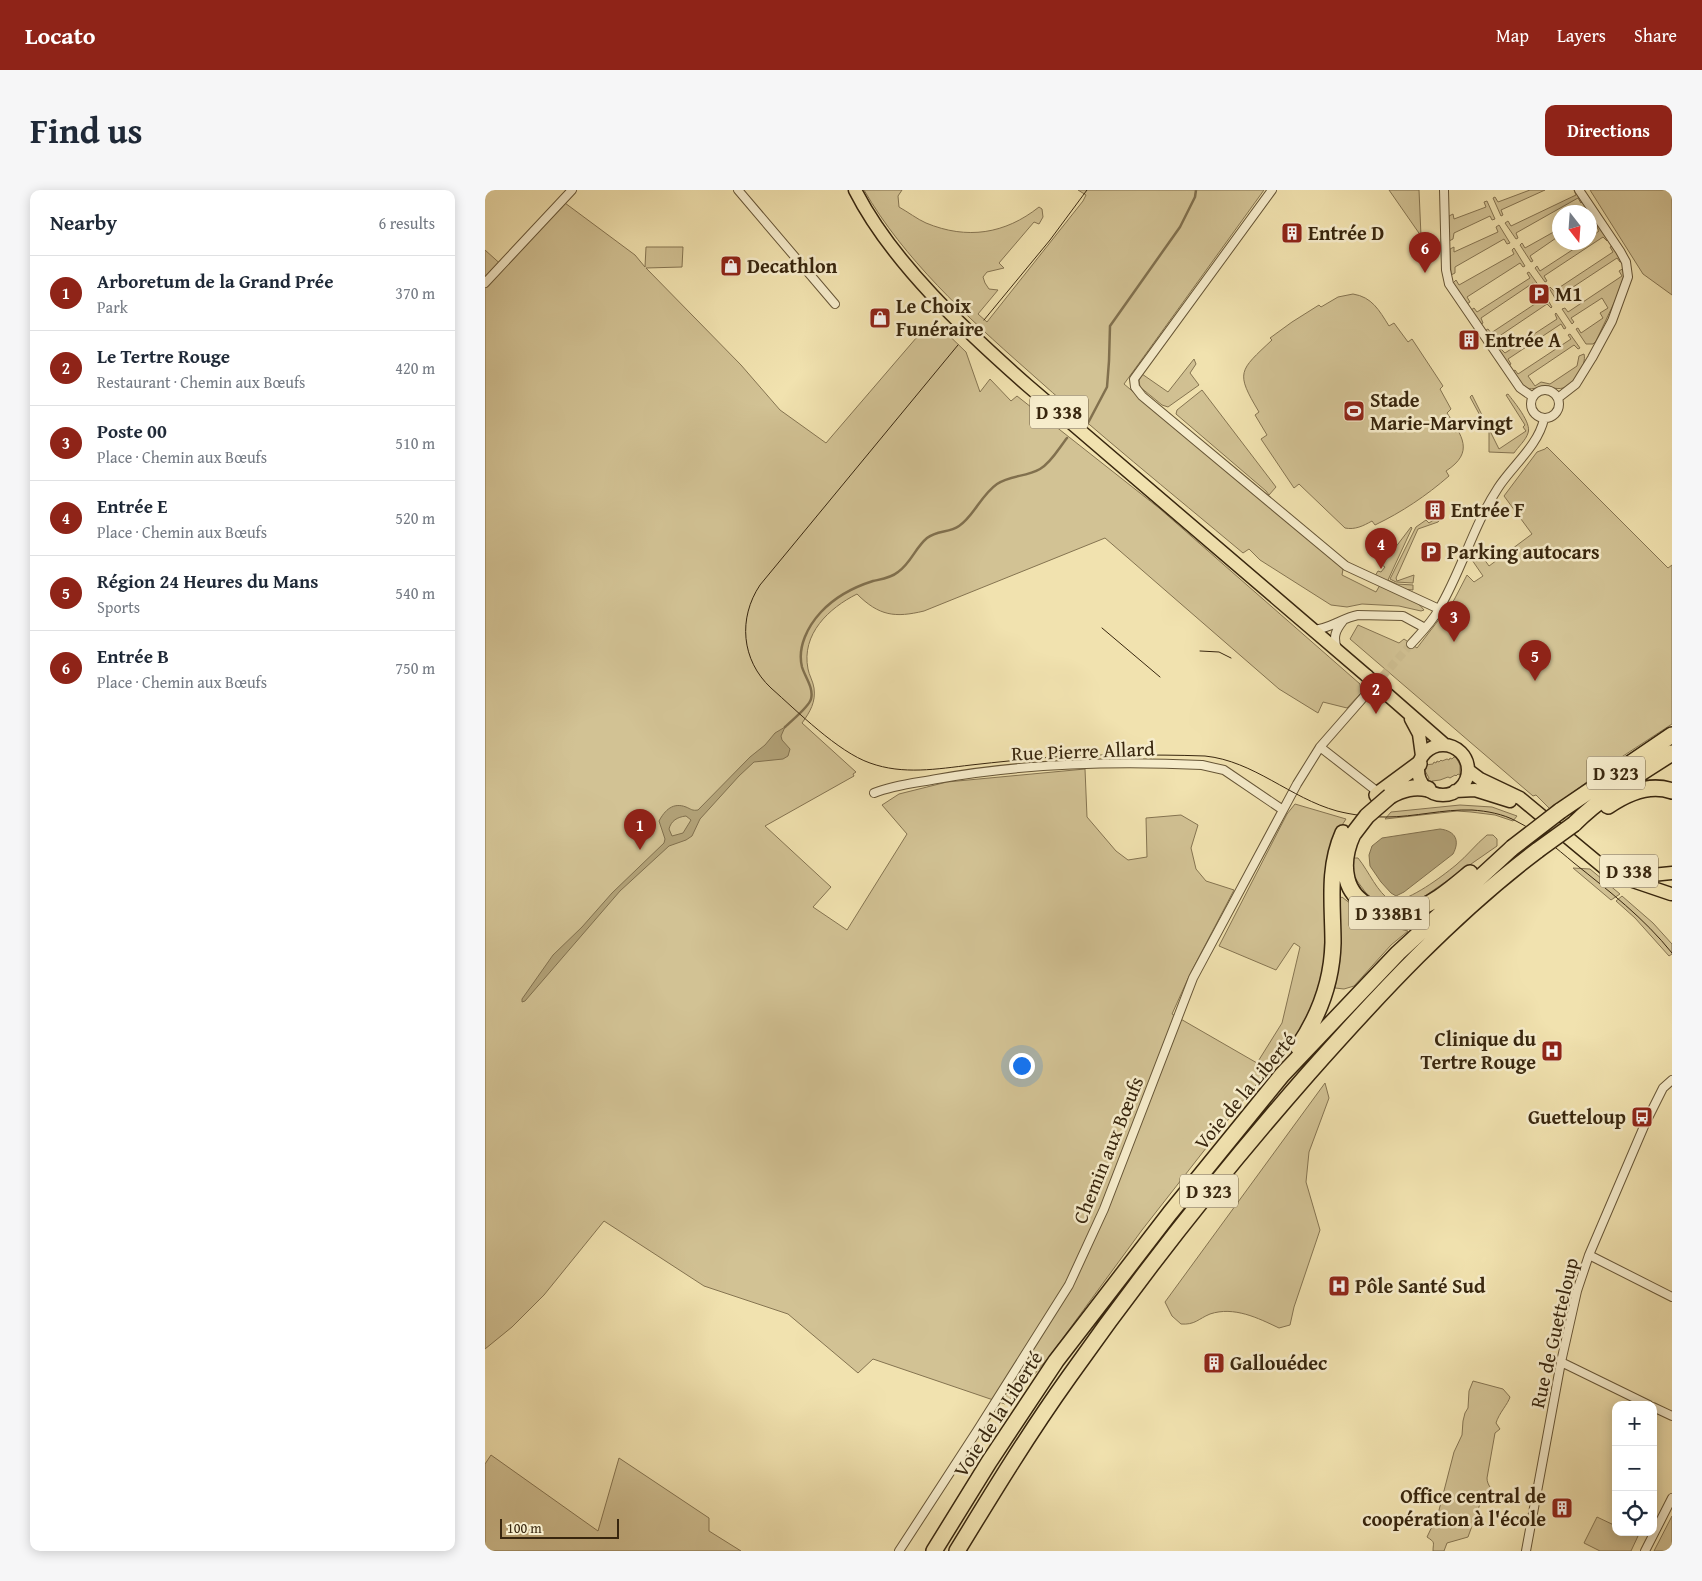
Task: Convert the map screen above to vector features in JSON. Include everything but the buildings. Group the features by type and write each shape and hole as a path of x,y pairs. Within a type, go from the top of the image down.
{"highway":[{"name":"Voie de la Liberté","path":"934,1551 989,1462 1056,1361 1169,1213 1282,1075 1398,953 1512,848 1560,811 1672,735"},
{"name":"Voie de la Liberté","path":"957,1551 1001,1479 1068,1378 1145,1272 1222,1174 1332,1047 1406,969 1464,912 1510,871 1574,824 1587,811 1672,753"},
{"path":"1282,1075 1289,1060 1319,1012 1327,986 1333,943 1332,877 1335,854 1361,809 1407,774 1421,760"},
{"path":"1382,794 1414,788 1428,790"},
{"path":"1574,824 1593,816 1639,790 1659,788 1672,791"},
{"name":"D 338B1","path":"1348,833 1345,870 1349,886 1363,902 1375,909 1388,913 1399,914 1423,906 1451,888 1489,859 1512,848"}],"main road":[{"name":"D 338","path":"855,190 870,216 895,250 937,298 976,338 1027,385 1367,676 1375,690 1408,713 1445,745"},
{"name":"D 338","path":"1408,713 1419,734 1421,760"},
{"path":"1445,745 1455,748 1461,753 1468,770 1464,782 1455,791 1441,794 1428,790 1419,778 1421,760 1432,747 1445,745"},
{"name":"D 338","path":"1468,770 1480,780 1520,798 1608,871 1672,895"},
{"name":"D 338","path":"1455,791 1475,790 1533,810"},
{"name":"D 338","path":"1588,854 1628,871 1672,874"},
{"path":"1672,874 1669,884 1672,895"}],"street":[{"path":"485,283 572,190"},
{"path":"739,190 835,304"},
{"path":"1272,190 1134,379 1135,387 1143,396 1346,566 1439,609"},
{"path":"1444,190 1446,270 1449,284 1520,388 1533,396"},
{"path":"1558,398 1576,384 1592,358 1612,320 1628,277 1626,262 1620,251 1579,190"},
{"path":"1411,644 1439,609 1469,548 1479,521 1498,487 1535,439 1544,419 1555,414 1559,409 1558,398 1549,390 1537,392 1531,401 1532,411 1535,415 1544,419"},
{"path":"1313,630 1358,615 1403,616 1425,628"},
{"path":"1337,650 1334,636 1337,628 1344,620"},
{"name":"Chemin aux Bœufs","path":"899,1551 1069,1285 1104,1209 1193,978 1283,810 1320,747 1375,690"},
{"path":"1320,747 1382,794"},
{"name":"Rue Pierre Allard","path":"874,793 887,788 964,774 1063,764 1202,764 1224,770 1283,810"},
{"name":"Rue de Guetteloup","path":"1525,1551 1561,1362 1577,1291 1589,1255 1653,1106 1663,1088 1672,1080"},
{"path":"1589,1255 1672,1297"},
{"path":"1561,1362 1641,1401"},
{"path":"1657,1409 1672,1416"},
{"path":"1645,1551 1672,1498"}],"shaded area":[{"path":"864,190 902,190 898,196 899,207 919,220 941,228 971,233 999,228 1013,223 1039,207 1042,209 1043,217 1039,224 1034,222 999,263 1004,268 987,272 983,277 989,289 998,290 978,314 987,322 1083,201 1086,195 1078,190 1264,190 1124,384 1343,569 1342,575 1376,592 1380,585 1416,602 1424,610 1399,606 1362,604 1347,607 1331,605 1260,560 1249,549 1243,553 1079,416 959,307 897,239"},
{"path":"1389,190 1419,190 1421,236"},
{"path":"1530,190 1545,190 1501,210 1503,215 1501,216 1493,198 1495,197 1498,202"},
{"path":"1574,190 1583,201 1581,203 1578,198 1566,205 1555,205 1576,195"},
{"path":"1590,190 1672,190 1672,295 1643,274"},
{"path":"1487,201 1495,219 1492,220 1490,216 1454,233 1453,239 1449,241 1449,216 1453,214 1454,219 1486,207 1484,202"},
{"path":"565,203 635,255 645,267 646,247 683,247 682,267 646,268 741,365 780,410 826,443 917,337 935,322 966,352 980,392 990,379 1011,401 1017,396 1159,508 1360,684 1361,693 1347,708 1323,702 1318,713 1279,689 1105,538 924,611 896,614 880,611 857,594 827,615 813,634 807,656 808,669 814,688 814,698 810,711 802,723 856,772 853,774 854,776 765,826 831,887 813,907 847,930 907,834 882,805 899,794 947,782 1085,769 1087,817 1116,851 1128,860 1147,857 1146,818 1181,815 1198,825 1191,848 1196,869 1206,881 1234,890 1191,972 1172,1014 1257,1063 1282,1023 1300,947 1294,943 1276,970 1219,946 1287,814 1295,804 1346,819 1337,833 1326,883 1324,960 1319,988 1306,1022 1142,1230 1049,1357 1028,1382 1005,1404 873,1359 858,1373 788,1314 704,1286 604,1221 544,1295 512,1327 485,1349 485,250 505,268"},
{"path":"1552,206 1552,213 1516,233 1518,238 1516,239 1505,223 1508,221 1511,226"},
{"path":"1499,225 1510,243 1507,244 1504,239 1455,267 1455,273 1451,275 1450,249 1454,247 1454,252 1498,232 1496,227"},
{"path":"1599,225 1607,241 1603,237 1597,241 1597,233 1599,231 1597,227"},
{"path":"1552,233 1552,241 1530,256 1533,261 1531,262 1520,245 1522,243 1525,248"},
{"path":"1612,246 1622,261 1620,262 1617,258 1558,297 1560,301 1558,303 1549,288 1554,291 1613,252 1610,247"},
{"path":"1514,248 1525,266 1523,267 1520,263 1467,297 1470,302 1467,304 1453,283 1456,280 1459,285 1514,254 1512,250"},
{"path":"1572,250 1583,250 1544,276 1547,281 1545,282 1535,268 1537,266 1540,271"},
{"path":"1624,268 1623,284 1596,341 1593,344 1586,344 1576,329 1578,328 1581,333 1603,318 1600,313 1608,308 1602,298 1571,318 1574,322 1572,324 1562,309 1565,308 1568,312 1622,276 1619,271"},
{"path":"1529,272 1539,286 1537,288 1533,283 1481,318 1483,323 1480,325 1471,310 1474,308 1477,312 1530,278 1527,273"},
{"path":"1543,292 1552,307 1547,304 1495,339 1497,343 1494,345 1484,331 1488,329 1491,333 1544,298 1541,293"},
{"name":"Stade Marie-Marvingt","path":"1353,294 1370,301 1389,326 1394,323 1408,342 1412,339 1443,386 1440,389 1451,409 1447,413 1461,436 1463,450 1461,457 1446,471 1449,476 1395,515 1375,525 1372,521 1359,527 1345,528 1299,484 1294,488 1261,439 1267,435 1255,415 1259,412 1246,388 1244,373 1247,366 1272,340 1270,338 1292,322 1319,305 1321,307 1338,297"},
{"path":"1556,313 1566,328 1564,329 1561,324 1508,359 1511,364 1508,366 1498,352 1501,349 1505,353 1557,319"},
{"path":"1570,334 1580,348 1578,349 1574,345 1528,376 1535,386 1541,382 1550,384 1577,366 1579,356 1584,354 1582,369 1571,383 1563,388 1546,387 1532,389 1525,387 1519,382 1512,372 1515,370 1518,374 1571,339 1568,335"},
{"path":"1194,359 1196,364 1190,373 1199,385 1168,407 1162,405 1140,387 1139,380 1142,374 1168,392"},
{"path":"1202,390 1276,487 1269,495 1176,414 1177,410"},
{"path":"1508,394 1525,418 1529,429 1528,433 1514,453 1489,452 1489,432 1470,397 1472,395 1499,449 1526,431 1523,427 1525,425 1506,395"},
{"path":"1547,447 1668,568 1672,565 1672,724 1617,760 1550,809 1536,795 1533,796 1350,639 1358,625 1399,643 1404,639 1417,648 1454,600 1467,575 1474,582 1483,576 1472,560 1477,549 1489,566 1532,534 1504,496 1537,452"},
{"path":"1441,515 1443,516 1438,522 1418,529 1396,578 1397,581 1414,575 1413,583 1396,582 1390,579 1416,527 1426,520 1429,523"},
{"path":"1411,527 1388,580 1397,584 1413,585 1413,590 1402,589 1375,576 1378,571 1381,572 1385,567 1382,565"},
{"path":"785,727 781,736 790,749 788,756 783,759 754,762 700,819 692,836 669,846 620,891 525,1001 522,1002 522,999 553,955 582,927 612,893 664,843 665,839 659,821 664,813 673,806 698,810 775,733","holes":["686,816 691,820 683,833 672,836 669,829 675,820"]},
{"path":"1456,757 1460,765 1460,775 1432,781 1432,785 1428,781 1429,778 1424,769 1425,765 1441,760 1449,760"},
{"path":"1460,805 1492,807 1517,816 1513,821 1495,815 1457,811 1385,819 1391,812"},
{"path":"1440,829 1450,832 1455,837 1456,845 1453,854 1404,892 1396,896 1391,893 1370,866 1369,855 1372,846 1382,838"},
{"path":"1487,835 1493,835 1497,839 1497,846 1425,896 1399,908 1379,904 1366,893 1355,878 1351,864 1352,858 1358,858 1377,887 1392,902 1408,897 1434,882 1460,861"},
{"path":"1573,868 1590,869 1620,894 1611,900"},
{"path":"1622,896 1653,923 1672,944 1672,954 1669,956 1635,918 1616,901"},
{"path":"1342,897 1375,923 1408,931 1391,945 1354,986 1344,989 1335,988 1340,960 1337,900"},
{"path":"1325,1083 1329,1098 1309,1152 1306,1182 1320,1230 1294,1307 1290,1325 1279,1328 1246,1314 1228,1311 1210,1314 1193,1323 1181,1324 1172,1316 1165,1302"},
{"path":"1473,1381 1503,1389 1510,1397 1496,1423 1500,1429 1495,1433 1487,1478 1492,1495 1489,1500 1480,1504 1468,1537 1447,1543 1444,1551 1433,1551 1432,1540 1427,1537 1438,1514 1454,1452 1462,1435 1463,1421 1468,1408 1469,1391"},
{"path":"491,1455 598,1531 619,1458 709,1518 709,1531 741,1551 485,1551 485,1464"},
{"path":"1672,1516 1672,1551 1654,1551"},
{"path":"1597,1517 1612,1524 1612,1536 1638,1536 1631,1551 1600,1551 1584,1543"}],"waterway":[{"path":"1088,423 1107,387 1110,326 1180,227 1195,197 1196,190"},
{"path":"785,727 804,710 811,699 810,687 802,667 801,652 808,630 821,612 852,589 895,574 906,564 927,538 959,526 997,484 1007,479 1035,472 1044,466 1067,438"}],"tunnel":[{"path":"1374,686 1411,644"}],"tram line":[{"path":"984,320 1050,240 1087,190"},
{"path":"958,345 760,585 748,611 746,638 749,652 761,677 818,730 858,758 882,767 895,769 933,769 1071,756 1205,756 1223,759 1240,765 1303,798 1349,814 1386,817 1461,810 1495,813 1524,825 1554,846 1626,905 1672,953"},
{"path":"1102,628 1160,677"},
{"path":"1200,651 1219,652 1231,658"}],"place":[{"name":"Entrée D","path":"1292,233"},
{"name":"Decathlon","path":"731,266"},
{"name":"Entrée B","path":"1425,273"},
{"name":"M1","path":"1539,294"},
{"name":"Le Choix Funéraire","path":"880,318"},
{"name":"Entrée A","path":"1469,340"},
{"name":"Stade Marie-Marvingt","path":"1354,411"},
{"name":"Entrée F","path":"1435,510"},
{"name":"Parking autocars","path":"1431,552"},
{"name":"Entrée E","path":"1381,569"},
{"name":"Poste 00","path":"1454,642"},
{"name":"Région 24 Heures du Mans","path":"1535,681"},
{"name":"Le Tertre Rouge","path":"1376,714"},
{"name":"Arboretum de la Grand Prée","path":"640,850"},
{"name":"Clinique du Tertre Rouge","path":"1552,1051"},
{"name":"Guetteloup","path":"1642,1117"},
{"name":"Pôle Santé Sud","path":"1339,1286"},
{"name":"Gallouédec","path":"1214,1363"},
{"name":"Office central de coopération à l'école","path":"1562,1508"}]}
